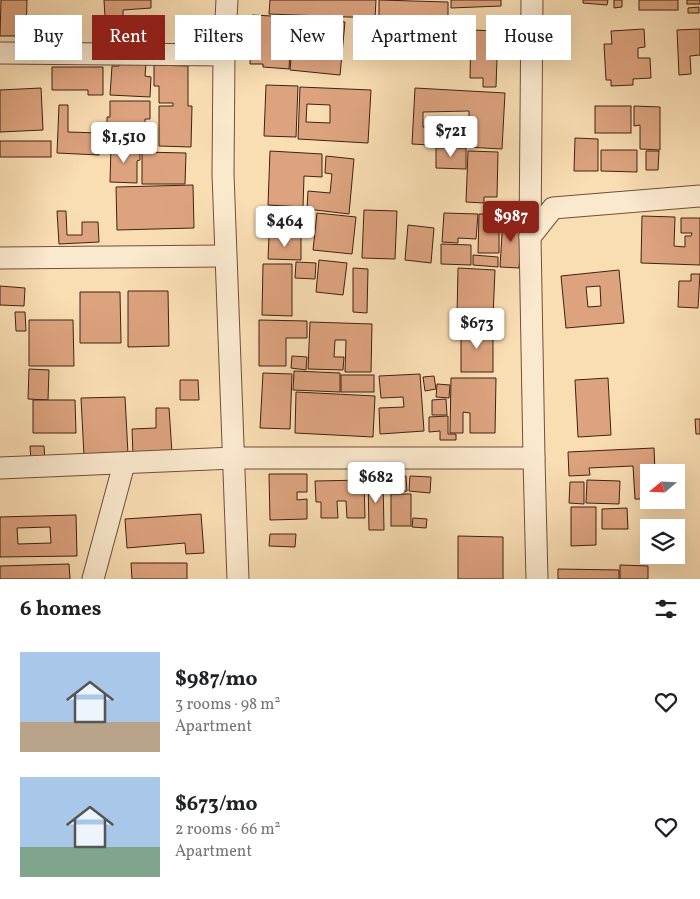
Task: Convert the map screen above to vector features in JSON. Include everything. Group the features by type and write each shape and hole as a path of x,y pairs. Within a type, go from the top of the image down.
{"street":[{"path":"226,15 227,0"},
{"path":"532,0 530,237 538,579"},
{"path":"0,53 175,55"},
{"path":"224,60 225,256 238,579"},
{"path":"530,237 553,208 700,196"},
{"path":"0,258 225,256"},
{"path":"0,468 234,458 534,458"},
{"path":"93,579 124,464"}],"building":[{"path":"1,0 27,0 27,15 15,15 15,36 0,36"},
{"path":"104,0 151,0 151,8 123,10 123,15 105,15"},
{"path":"270,0 376,0 375,15 353,15 353,17 343,17 343,15 269,14"},
{"path":"379,0 448,2 448,15 379,15"},
{"path":"451,0 501,0 501,6 451,8"},
{"path":"583,0 608,0 607,5 583,3"},
{"path":"614,0 622,0 622,7 614,8"},
{"path":"639,0 678,0 678,10 639,10"},
{"path":"687,0 700,0 700,4 687,4"},
{"path":"699,7 699,13 688,13 688,8"},
{"path":"261,15 271,16 271,60 290,60 289,69 263,67 263,64 250,64 250,60 261,60"},
{"path":"343,22 345,22 343,43"},
{"path":"644,29 645,47 638,48 638,58 650,58 651,78 633,79 633,85 611,86 611,80 606,80 604,44 612,44 611,31"},
{"path":"700,29 700,55 690,56 691,74 679,75 677,30"},
{"path":"476,30 486,31 486,60 497,60 496,87 483,87 483,78 470,78 470,60 476,60"},
{"path":"291,60 341,60 340,75 290,70"},
{"path":"119,61 146,63 145,76 151,77 150,97 110,95 112,66 119,66"},
{"path":"154,65 188,66 188,106 192,106 191,147 159,146 159,106 173,106 173,103 159,103 159,86 154,86"},
{"path":"52,67 103,67 103,95 88,95 88,90 52,90"},
{"path":"266,85 298,86 296,137 264,136"},
{"path":"300,87 371,90 368,143 298,139","holes":["307,104 330,105 330,123 306,122"]},
{"path":"41,88 43,130 0,132 0,90"},
{"path":"415,88 505,93 502,149 412,144","holes":["469,111 469,127 423,127 423,112"]},
{"path":"110,101 150,101 150,119 145,119 145,139 120,140 120,134 107,134 107,117 110,117"},
{"path":"59,105 68,105 68,132 100,133 99,155 57,153"},
{"path":"595,106 631,106 631,133 595,133"},
{"path":"634,106 660,107 660,150 640,149 640,125 634,126"},
{"path":"575,138 598,139 598,171 574,171"},
{"path":"0,141 51,141 51,157 0,157"},
{"path":"111,146 140,147 140,160 137,161 137,183 110,182"},
{"path":"436,148 466,148 466,169 436,168"},
{"path":"601,150 637,150 637,172 601,171"},
{"path":"270,151 322,154 322,177 304,176 303,207 268,205"},
{"path":"468,151 498,152 497,197 484,197 484,203 466,202"},
{"path":"646,151 659,151 658,170 646,170"},
{"path":"142,152 186,153 185,184 142,184"},
{"path":"326,156 354,159 349,214 307,209 308,191 330,193 332,174 325,173"},
{"path":"193,185 194,228 117,230 116,187"},
{"path":"364,210 397,211 395,259 362,258"},
{"path":"57,211 66,211 67,235 82,235 82,222 98,222 99,242 59,244"},
{"path":"317,213 356,217 352,254 313,250"},
{"path":"444,213 478,214 476,239 458,238 458,243 442,242"},
{"path":"479,214 499,214 499,253 478,253"},
{"path":"642,216 675,217 674,246 685,247 685,236 691,236 692,233 681,233 681,218 700,218 700,265 641,263"},
{"path":"503,218 523,220 519,268 500,267"},
{"path":"408,225 434,228 431,263 405,260"},
{"path":"269,236 301,237 301,260 268,259"},
{"path":"441,244 471,245 471,265 441,264"},
{"path":"473,255 498,257 498,267 473,265"},
{"path":"319,260 347,263 343,295 316,292"},
{"path":"296,262 316,263 315,279 295,278"},
{"path":"263,264 292,264 292,316 262,315"},
{"path":"353,268 368,269 367,313 353,312"},
{"path":"458,268 495,270 493,317 457,316"},
{"path":"619,270 624,323 566,328 561,276","holes":["600,286 601,306 588,307 586,287"]},
{"path":"691,274 700,274 698,308 678,307 679,281 691,281"},
{"path":"0,286 25,288 24,306 0,305"},
{"path":"128,291 168,291 169,346 128,347"},
{"path":"80,292 120,292 121,343 80,343"},
{"path":"15,312 25,312 26,331 16,331"},
{"path":"29,320 73,320 74,366 29,366"},
{"path":"259,320 307,321 307,338 286,338 286,366 259,366"},
{"path":"310,322 372,324 371,372 345,372 346,340 335,340 334,357 344,357 343,370 308,369"},
{"path":"461,328 493,328 493,372 461,372"},
{"path":"292,356 307,357 306,370 291,368"},
{"path":"29,369 49,370 48,400 28,399"},
{"path":"294,371 340,373 340,392 293,390"},
{"path":"263,373 292,374 290,429 260,428"},
{"path":"420,374 424,431 380,434 379,408 404,407 403,397 381,398 379,376"},
{"path":"341,375 374,375 374,392 341,392"},
{"path":"434,376 436,389 425,391 423,377"},
{"path":"451,378 496,378 495,433 470,433 470,413 463,412 463,433 450,433"},
{"path":"608,378 611,435 578,437 575,380"},
{"path":"180,380 198,380 199,400 180,400"},
{"path":"437,384 450,385 449,398 436,397"},
{"path":"296,392 375,396 373,437 295,433"},
{"path":"125,397 128,454 84,456 81,398"},
{"path":"446,399 447,415 432,415 432,400"},
{"path":"33,400 75,400 76,433 33,433"},
{"path":"156,408 169,408 172,453 133,456 132,429 156,428"},
{"path":"448,416 448,434 456,434 456,440 440,440 440,431 429,432 429,417"},
{"path":"695,419 700,419 700,434 696,434"},
{"path":"30,446 44,446 45,462 31,462"},
{"path":"654,448 655,464 640,464 640,499 635,499 633,466 589,468 590,475 569,476 568,452"},
{"path":"269,474 307,474 307,492 297,492 297,500 307,499 307,519 270,520"},
{"path":"406,476 407,491 391,493 390,477"},
{"path":"410,476 431,477 430,493 409,491"},
{"path":"368,478 383,478 384,530 369,530"},
{"path":"364,480 365,518 347,518 346,501 337,501 338,518 321,518 321,502 316,502 315,481"},
{"path":"587,480 620,481 619,504 586,503"},
{"path":"570,482 584,482 584,504 569,503"},
{"path":"391,494 411,494 411,526 391,526"},
{"path":"571,507 596,507 596,545 571,546"},
{"path":"627,508 628,529 602,529 602,509"},
{"path":"201,514 204,553 186,554 185,543 127,548 125,519"},
{"path":"76,515 77,556 0,557 0,517","holes":["50,527 51,543 18,544 17,528"]},
{"path":"413,518 427,519 426,528 412,527"},
{"path":"270,534 296,534 295,547 269,546"},
{"path":"458,536 503,537 503,579 458,579"},
{"path":"131,563 187,563 187,579 132,579"},
{"path":"69,564 70,579 0,579 0,566"},
{"path":"620,565 648,566 648,579 620,579"},
{"path":"558,569 619,570 619,579 558,579"}]}
